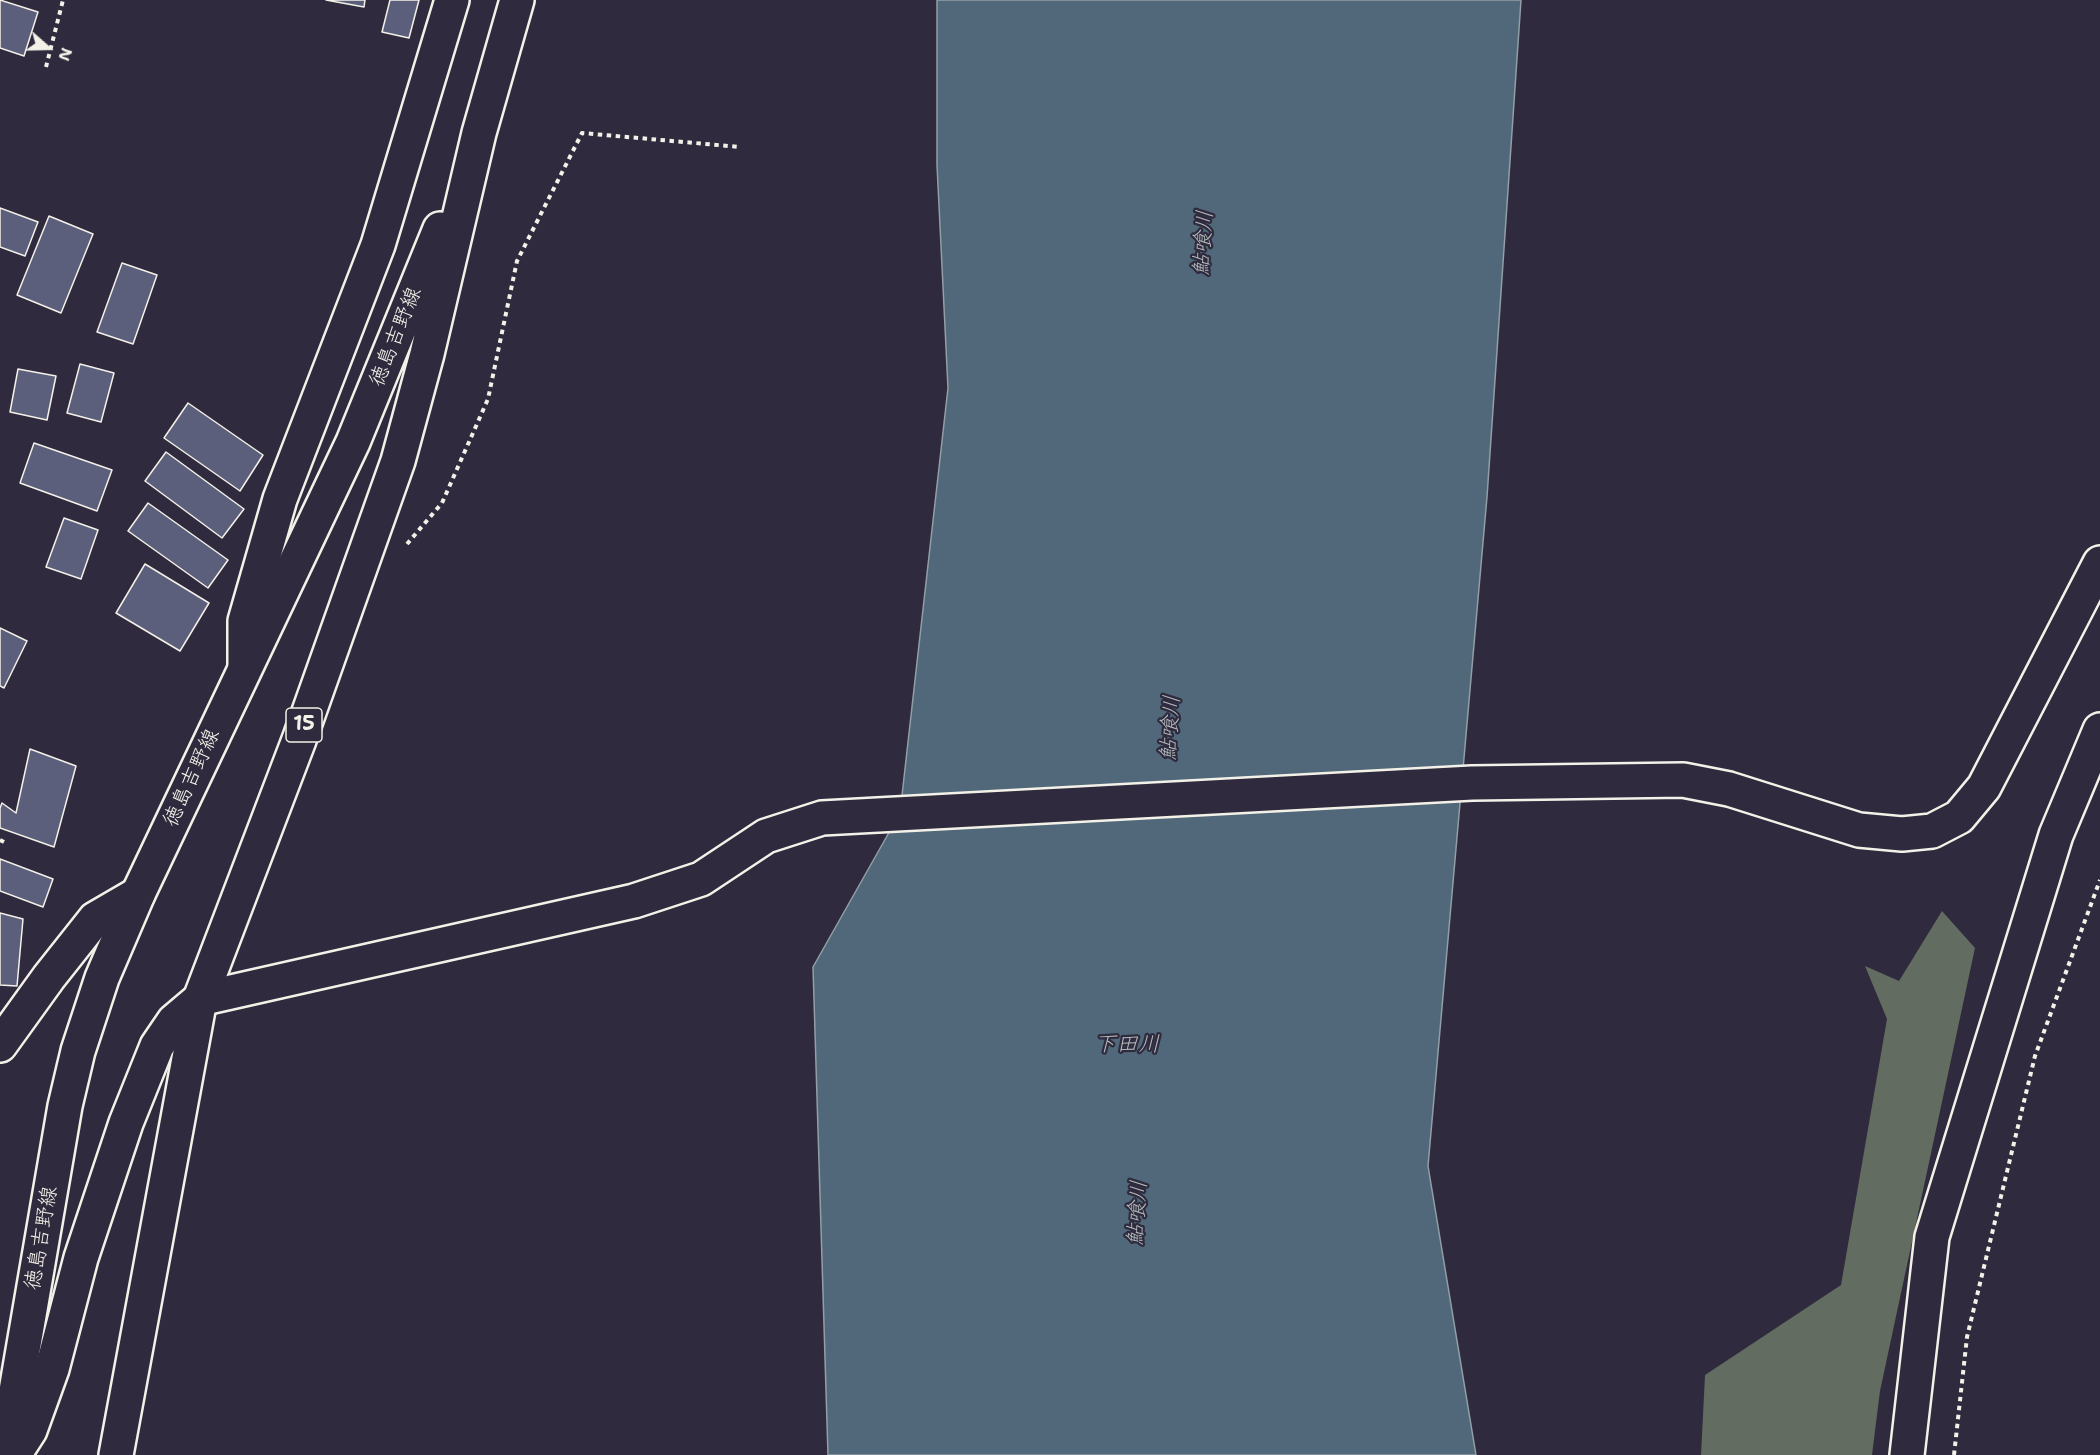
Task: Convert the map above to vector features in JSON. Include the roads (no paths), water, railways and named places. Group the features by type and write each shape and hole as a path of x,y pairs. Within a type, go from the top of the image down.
{"street":[{"path":"245,667 245,621 280,499 378,245 452,0"},
{"name":"徳島吉野線","path":"116,1455 200,999 299,740 398,461 427,354 479,133 517,0"},
{"name":"徳島吉野線","path":"5,1455 65,1107 78,1050 102,978 138,894 353,442 479,133"},
{"path":"14,1455 30,1430 52,1369 81,1258 126,1123 158,1046 174,1021 200,999 634,901 701,879 766,836 822,818 1472,783 1683,780 1729,789 1859,830 1902,834 1932,831 1959,817 1984,787 2100,563"},
{"path":"1907,1455 1932,1237 2055,835 2100,730"},
{"path":"0,1045 49,977 95,919 138,894"}],"water":[{"name":"下田川","path":"937,0 1521,0 1487,497 1428,1166 1476,1455 828,1455 813,967 900,813 948,388 937,165"}],"water label":[{"name":"鮎喰川","path":"1204,243"},
{"name":"鮎喰川","path":"1171,728"},
{"name":"鮎喰川","path":"1138,1213"}]}
